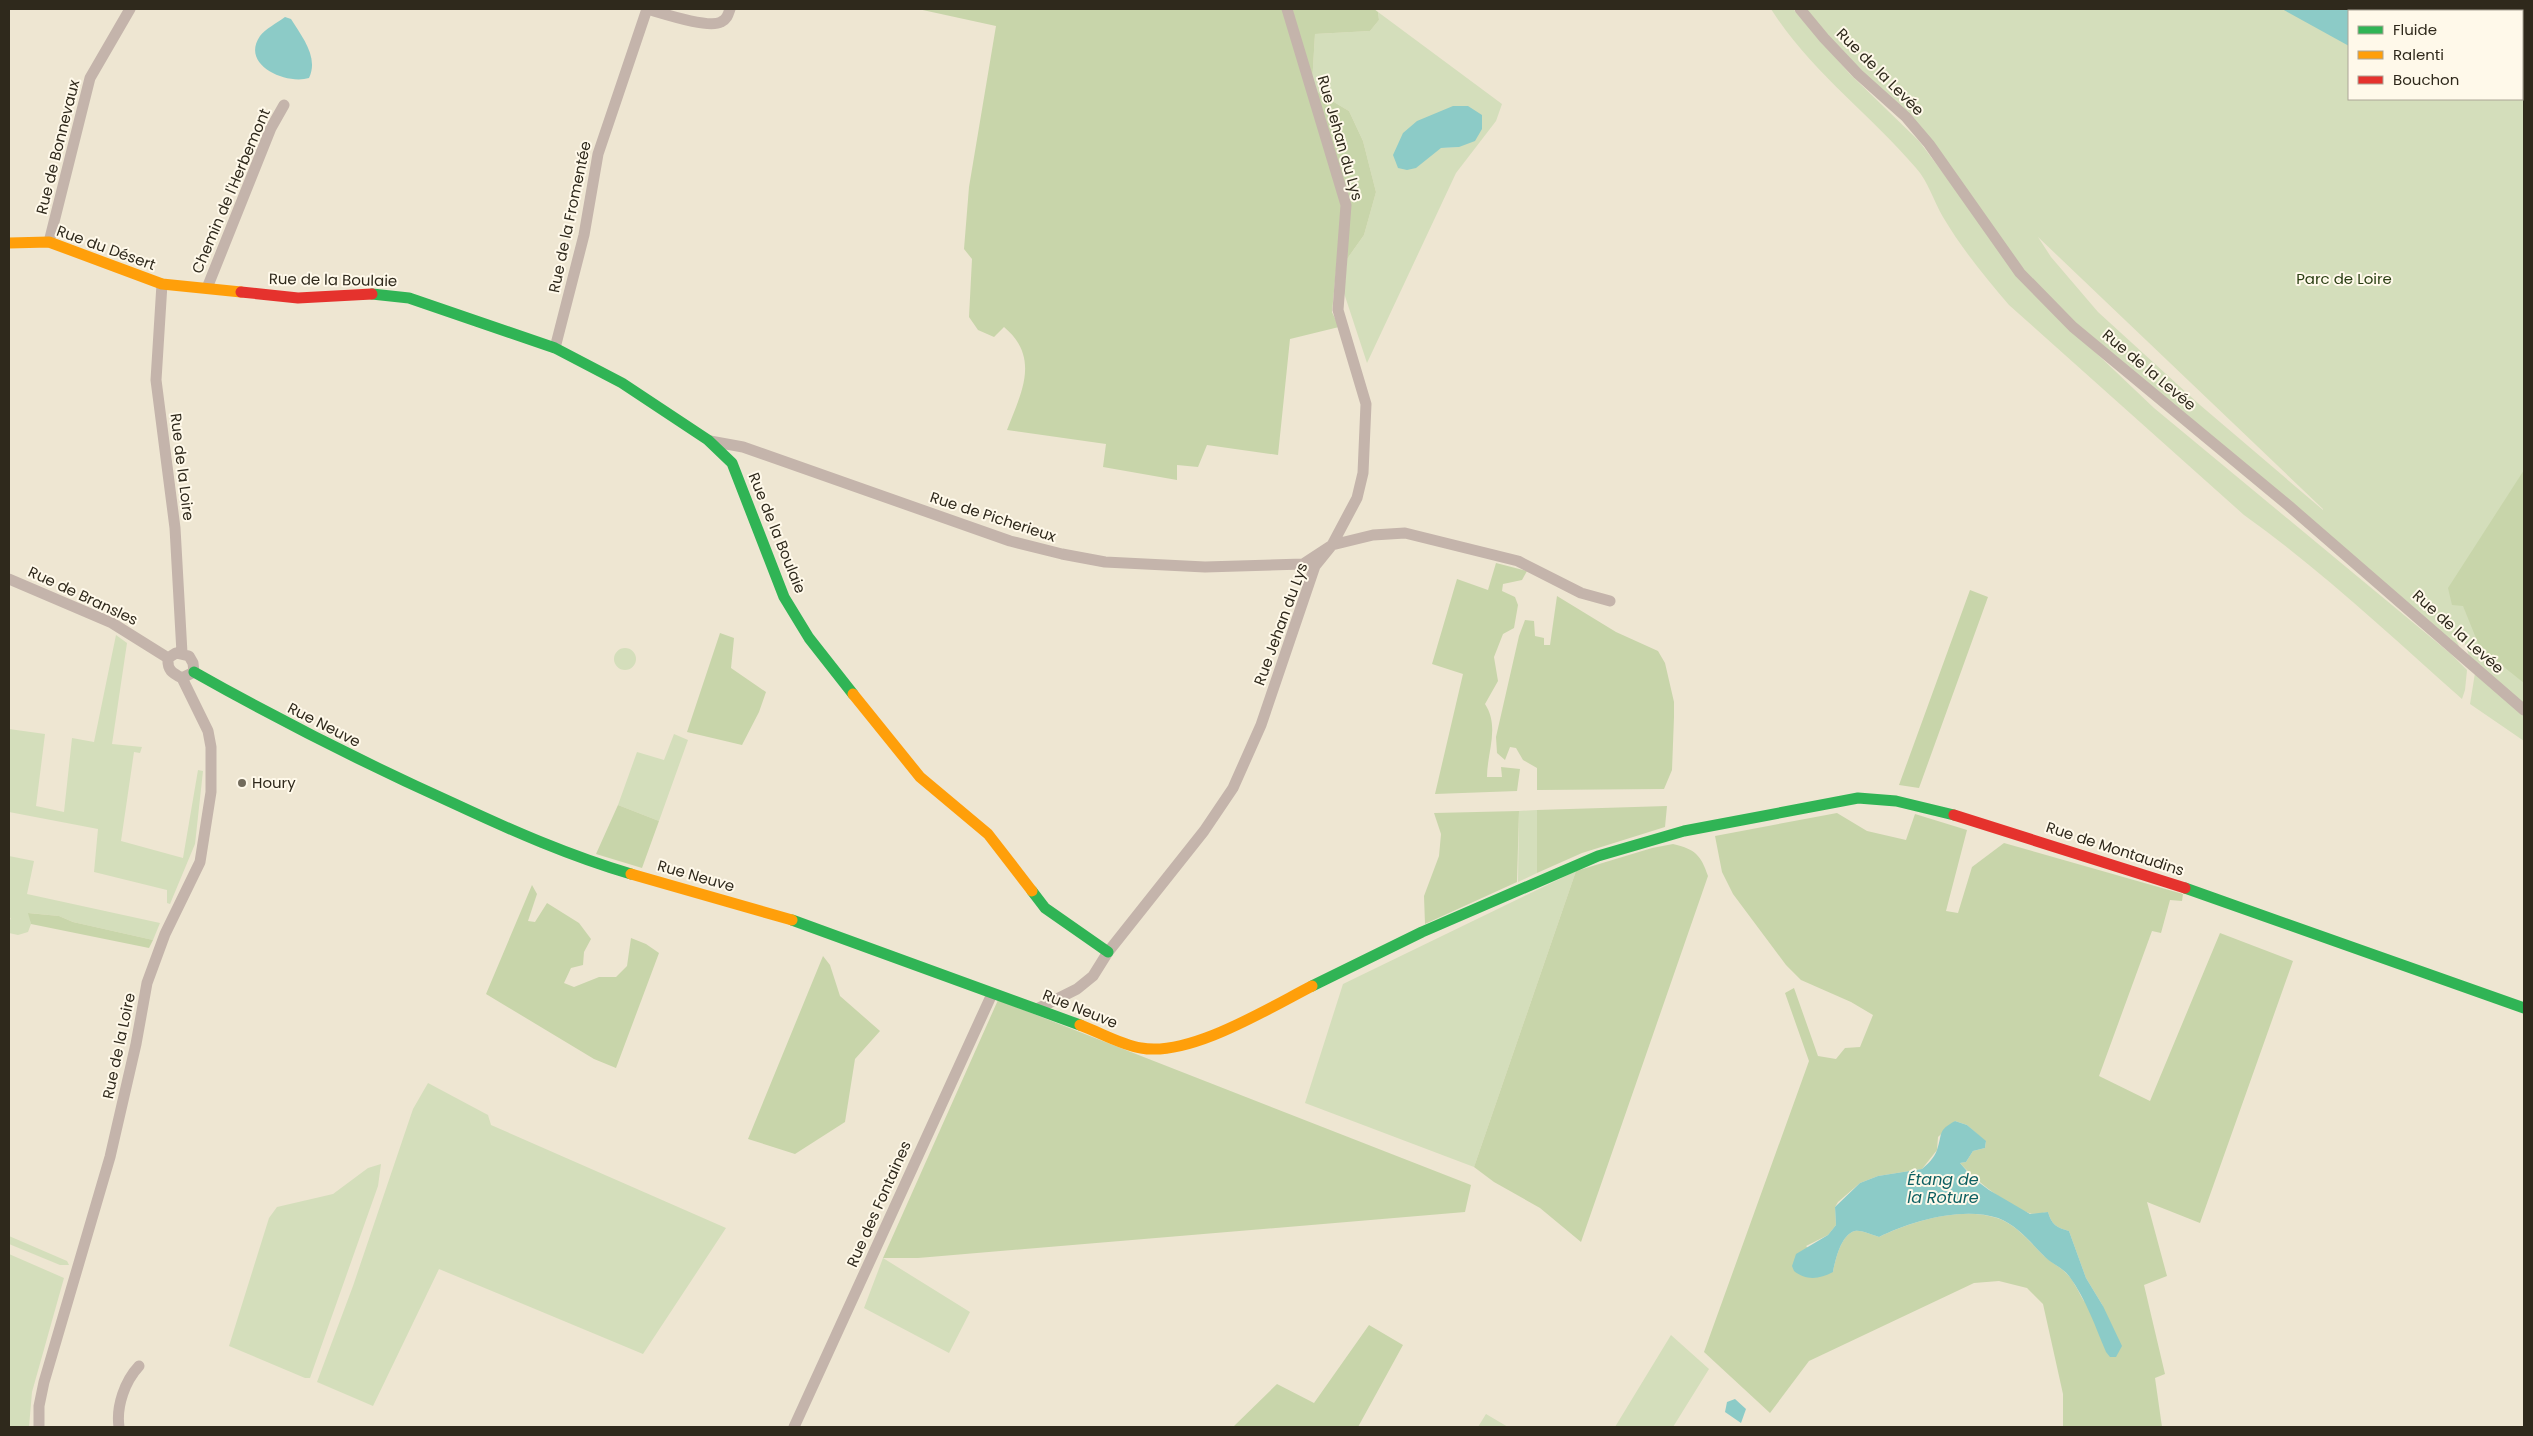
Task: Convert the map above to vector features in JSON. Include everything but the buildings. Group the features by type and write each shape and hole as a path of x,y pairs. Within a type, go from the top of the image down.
{"street":[{"name":"Rue de Bonnevaux","path":"49,242 90,78 130,9"},
{"path":"647,9 709,24 720,23 727,17 730,9"},
{"name":"Rue de la Fromentée","path":"555,348 584,235 598,154 647,9"},
{"name":"Rue Jehan du Lys","path":"1039,1008 1078,990 1092,976 1108,952 1204,831 1234,788 1262,725 1315,566 1332,544 1357,498 1363,473 1366,404 1338,310 1346,205 1287,9"},
{"name":"Rue de la Levée","path":"1800,9 1830,45 1906,117 1929,144 2020,274 2073,327 2290,506 2524,710"},
{"name":"Chemin de l'Herbemont","path":"207,288 271,128 284,105"},
{"name":"Rue du Désert","path":"9,243 49,242 162,284"},
{"name":"Rue de la Boulaie","path":"162,284 298,298 374,294 409,298 555,348 615,379 708,440 734,468 784,596 809,638 920,777 988,834 1045,908 1108,952"},
{"name":"Rue de la Loire","path":"162,284 156,380 175,528 182,653"},
{"name":"Rue de Picherieux","path":"708,440 750,450 1010,541 1105,562 1205,567 1303,564 1332,544"},
{"path":"734,468 736,459 740,454 750,450"},
{"path":"1332,544 1373,535 1405,532 1518,560 1581,593 1610,601"},
{"name":"Rue de Bransles","path":"9,579 112,623 168,658"},
{"path":"176,653 182,653 189,656 193,663 194,672 182,678 171,673 168,658 176,653"},
{"name":"Rue Neuve","path":"194,672 282,721 386,773 544,845 593,863 776,915 859,943 992,994 1039,1008 1130,1045 1153,1050 1184,1048 1207,1038"},
{"name":"Rue de la Loire","path":"39,1427 39,1406 44,1382 110,1157 136,1044 147,983 165,934 200,862 211,792 211,747 208,731 182,678"},
{"name":"Rue de Montaudins","path":"1207,1038 1422,932 1598,856 1684,831 1849,800 1878,799 1915,804 2142,873 2524,1008"},
{"name":"Rue des Fontaines","path":"794,1427 992,994"},
{"path":"119,1427 118,1417 129,1377 139,1366"}],"green space":[{"path":"918,9 1282,9 1342,208 1332,312 1339,327 1290,339 1278,455 1207,445 1198,467 1177,465 1177,480 1103,467 1106,444 1007,430 1022,389 1025,363 1022,351 1015,339 1004,327 994,337 978,330 969,317 972,259 964,249 969,187 996,26"},
{"path":"1291,9 1374,9 1378,12 1379,20 1370,31 1315,34 1312,84"},
{"path":"1771,9 1793,9 1849,73 1919,141 2034,294 2154,408 2451,654 2467,670 2462,699 2301,558 2244,515 2009,305 1958,240 1943,217 1920,173 1898,148 1804,53"},
{"name":"Parc de Loire","path":"1800,9 2524,9 2524,706 2469,656 2464,640 2453,632 2461,651 2074,324 2024,274 1953,170","holes":["2038,237 2323,509 2200,405 2098,312 2051,257"]},
{"path":"1378,12 1502,104 1496,121 1456,173 1367,363 1344,293 1347,259 1364,235 1376,192 1363,141 1349,111 1317,92 1312,84 1315,34 1370,31 1379,20","holes":["1417,121 1459,147 1441,148"]},
{"path":"1317,92 1349,111 1363,141 1376,192 1364,235 1347,259 1350,207"},
{"path":"2524,470 2524,683 2480,648 2463,606 2452,605 2448,588"},
{"path":"1496,563 1527,571 1522,580 1503,584 1502,591 1515,597 1518,605 1514,628 1503,634 1494,657 1498,681 1485,704 1492,722 1492,740 1487,777 1502,777 1501,767 1520,769 1517,791 1435,794 1463,674 1432,664 1457,579 1488,590"},
{"path":"1970,590 1988,597 1919,788 1899,785"},
{"path":"1557,596 1616,632 1658,651 1665,663 1674,702 1674,717 1672,770 1664,789 1537,790 1537,768 1523,760 1516,748 1510,747 1505,760 1497,753 1496,737 1519,636 1525,620 1534,621 1535,636 1544,638 1544,645 1550,645"},
{"path":"720,633 734,638 731,668 766,692 759,712 742,745 687,732"},
{"path":"116,635 127,643 112,744 142,747 140,753 134,752 121,841 183,858 198,770 203,771 195,844 170,904 167,903 167,890 94,872 98,829 9,812 9,729 45,734 36,806 64,812 72,738 94,742"},
{"path":"625,648 633,651 636,659 633,667 625,670 617,667 614,659 617,651"},
{"path":"2475,673 2524,713 2524,741 2470,704"},
{"path":"674,734 688,740 659,821 618,805 637,752 664,760"},
{"path":"618,805 659,821 642,868 596,854"},
{"path":"1667,806 1665,827 1582,853 1537,873 1537,810"},
{"path":"1537,810 1537,873 1518,882 1519,811"},
{"path":"1519,811 1517,882 1425,924 1424,896 1439,856 1441,834 1434,813"},
{"path":"1837,813 1867,831 1906,840 1915,814 1967,830 1946,911 1958,913 1972,867 2004,843 2183,894 2182,901 2170,900 2161,933 2152,931 2099,1076 2150,1101 2220,933 2293,961 2200,1223 2147,1202 2167,1276 2144,1285 2165,1374 2155,1378 2162,1427 2063,1427 2063,1394 2043,1304 2027,1288 1999,1281 1974,1283 1809,1361 1770,1413 1704,1352 1809,1061 1785,993 1794,988 1818,1056 1836,1059 1845,1048 1860,1047 1873,1015 1851,1002 1801,980 1786,965 1733,894 1722,872 1715,836","holes":["1955,1121 1967,1125 1986,1142 1985,1148 1973,1151 1966,1162 1960,1163 1966,1170 2011,1205 2031,1214 2048,1212 2055,1225 2069,1231 2086,1278 2103,1306 2084,1301 2068,1275 2044,1256 2017,1229 1997,1218 1983,1215 1968,1214 1937,1217 1906,1226 1879,1237 1855,1231 1850,1233 1842,1242 1833,1272 1806,1246 1828,1235 1836,1225 1835,1207 1838,1202 1860,1183 1878,1176 1922,1169 1937,1150 1938,1137"]},
{"path":"1673,844 1687,848 1696,854 1703,863 1708,876 1581,1242 1540,1208 1494,1182 1474,1167 1576,871 1652,848"},
{"path":"9,856 34,861 27,894 160,923 153,940 73,922 59,916 29,913 31,924 28,932 18,935 9,933 9,920 11,919 9,916"},
{"path":"1576,871 1474,1167 1305,1103 1343,984"},
{"path":"532,885 537,894 528,921 535,922 547,903 579,923 591,939 584,952 583,965 571,968 564,983 574,987 599,977 616,977 627,966 631,938 646,944 659,953 616,1068 594,1059 486,994"},
{"path":"28,913 59,916 73,922 153,940 149,948 31,924"},
{"path":"823,956 830,965 840,996 880,1031 855,1059 845,1122 795,1154 748,1139"},
{"path":"998,1000 1471,1185 1465,1212 918,1258 883,1258"},
{"path":"428,1083 488,1115 491,1125 726,1228 643,1354 439,1269 373,1406 317,1382 353,1286 413,1109"},
{"path":"381,1164 378,1186 310,1378 305,1378 229,1346 269,1218 277,1207 333,1194 368,1168"},
{"path":"9,1236 67,1261 69,1265 60,1265 9,1244"},
{"path":"9,1254 64,1278 32,1392 29,1427 9,1427"},
{"path":"883,1258 970,1312 949,1353 864,1308"},
{"path":"1369,1325 1403,1345 1358,1427 1233,1427 1277,1384 1314,1403"},
{"path":"1671,1335 1709,1369 1673,1427 1615,1427"},
{"path":"1486,1414 1508,1427 1478,1427"}],"water":[{"path":"2282,9 2465,9 2348,10 2348,45"},
{"path":"285,17 291,19 308,47 312,62 309,78 299,79 278,75 261,64 256,56 255,46 262,33"},
{"path":"1453,106 1468,106 1482,115 1482,129 1475,141 1459,147 1441,148 1416,168 1407,170 1398,168 1393,155 1403,133 1417,121"},
{"name":"Étang de la Roture","path":"1955,1121 1967,1125 1986,1141 1985,1148 1973,1151 1966,1162 1960,1163 1973,1178 1989,1190 2030,1214 2048,1212 2055,1225 2069,1231 2086,1278 2103,1306 2122,1346 2116,1357 2110,1357 2106,1352 2085,1303 2069,1276 2045,1257 2018,1230 1998,1218 1969,1214 1937,1217 1906,1226 1879,1237 1855,1231 1850,1233 1842,1242 1833,1272 1823,1276 1808,1278 1794,1271 1792,1266 1796,1254 1828,1235 1836,1225 1835,1207 1860,1183 1878,1176 1922,1169 1931,1161 1936,1153 1945,1127"},
{"path":"1735,1399 1746,1409 1741,1423 1725,1412 1727,1402"}],"traffic: fast":[{"path":"372,294 409,298 555,348 622,383 708,440 732,463 784,597 809,638 853,694"},
{"path":"194,672 290,724 422,789 542,842 631,874"},
{"path":"1312,986 1422,932 1598,856 1684,831 1858,798 1896,801 1954,815"},
{"path":"2185,888 2524,1008"},
{"path":"1032,891 1045,908 1108,952"},
{"path":"792,920 1080,1025"}],"traffic: slow":[{"path":"9,243 49,242 162,284 241,292"},
{"path":"853,694 920,777 988,834 1032,891"},
{"path":"631,874 792,920"},
{"path":"1080,1025 1133,1046 1161,1049 1182,1045 1228,1029 1312,986"}],"traffic: jam":[{"path":"241,292 298,298 372,294"},
{"path":"1954,815 2185,888"}],"place":[{"name":"Houry","path":"242,783"}]}
